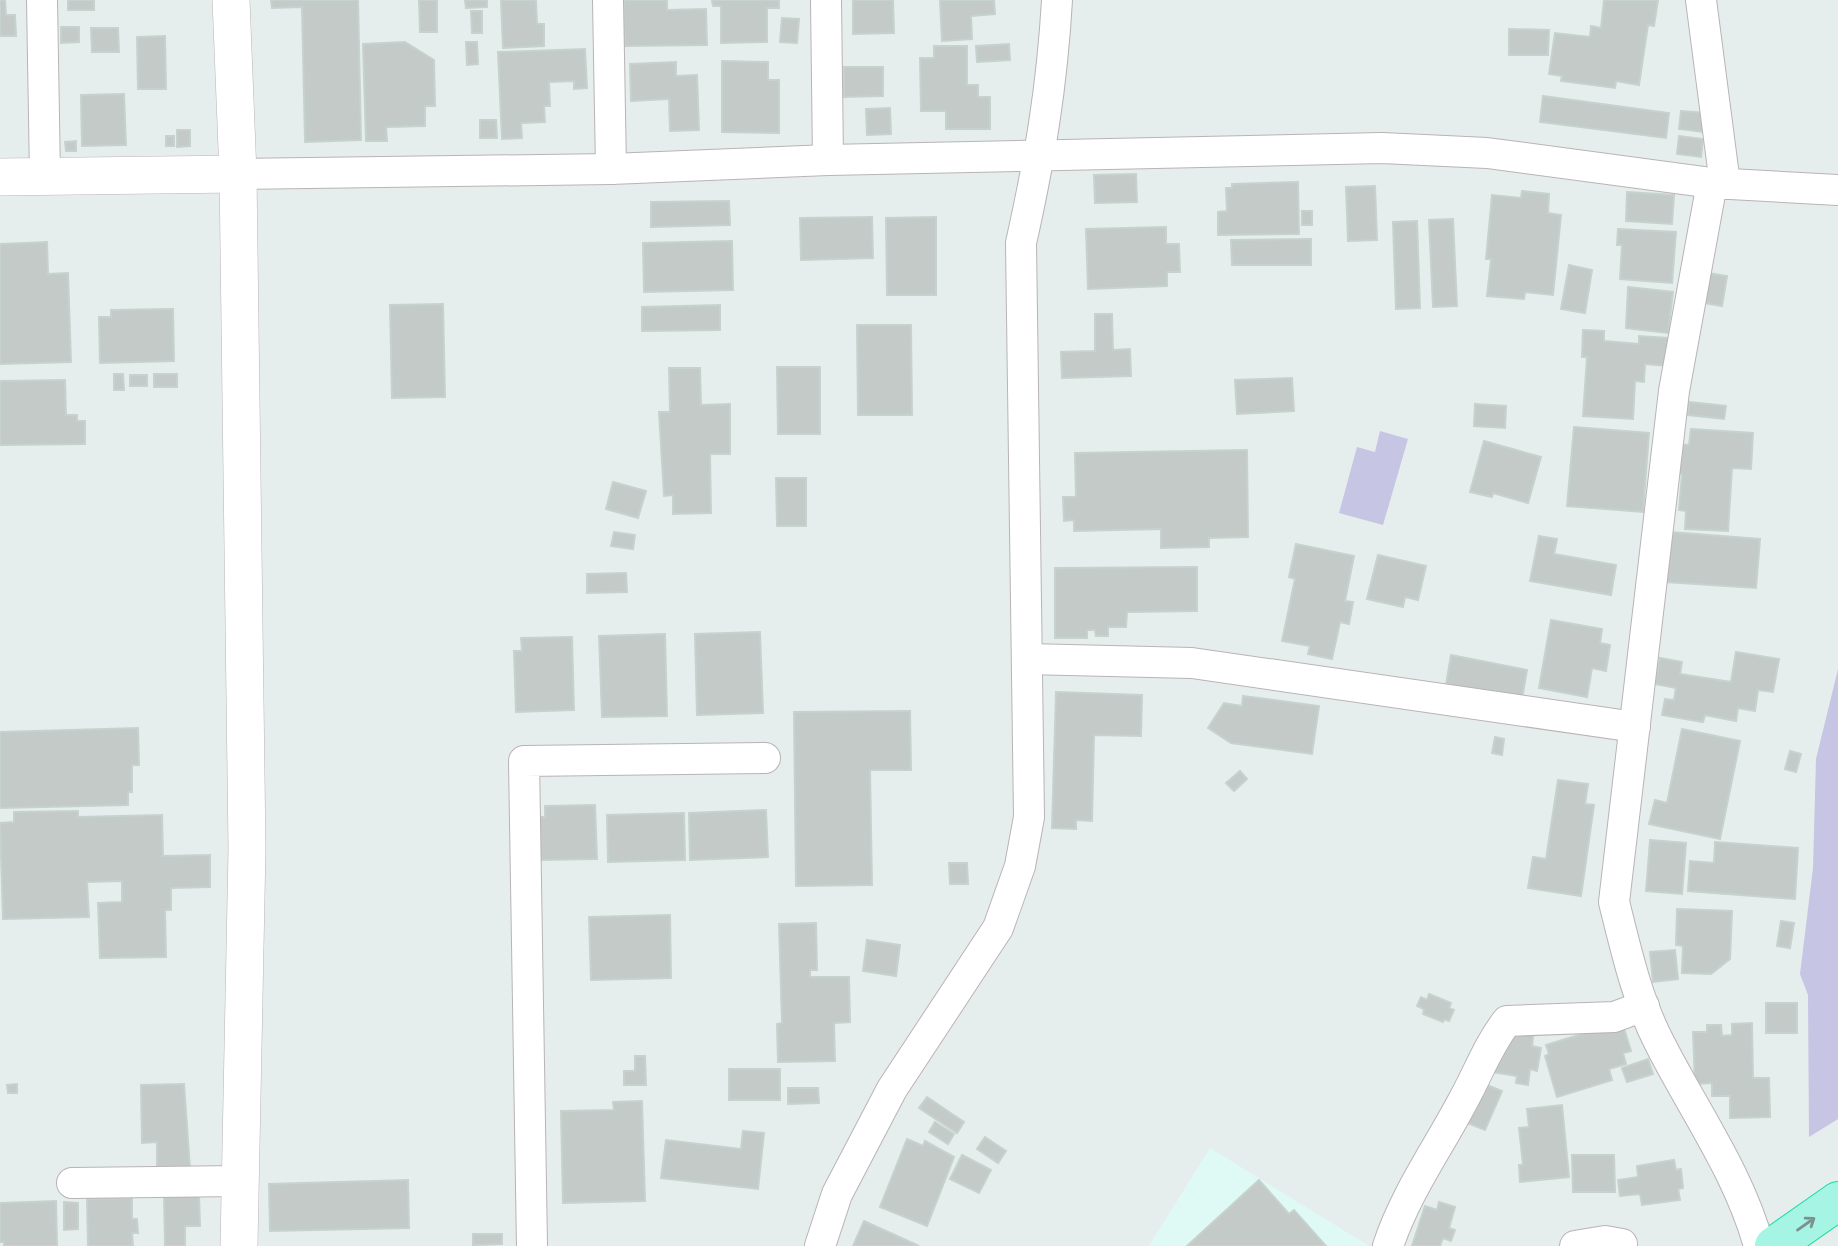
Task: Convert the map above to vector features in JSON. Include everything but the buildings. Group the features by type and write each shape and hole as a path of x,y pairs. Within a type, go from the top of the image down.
{"highway":[{"path":"1774,1246 1838,1201"}],"street":[{"path":"41,0 45,176"},
{"path":"231,0 238,174 247,849 239,1246"},
{"path":"608,0 611,169"},
{"path":"826,0 828,160"},
{"path":"820,1246 837,1194 892,1089 998,928 1020,866 1029,817 1021,243 1040,157 1053,79 1057,0"},
{"path":"1701,0 1730,184 1674,391 1614,902 1644,1006 1658,1041 1750,1212 1759,1246"},
{"path":"0,177 611,169 828,160 1382,148 1487,153 1730,184 1838,190"},
{"path":"1027,659 1192,663 1635,727"},
{"path":"532,1246 524,761 765,758"},
{"path":"1388,1246 1416,1182 1465,1097 1495,1037 1507,1021 1614,1017 1644,1006"},
{"path":"72,1183 240,1181"},
{"path":"1575,1246 1605,1241 1622,1244"}],"shaded area":[{"path":"1380,431 1408,439 1383,525 1339,513 1357,447 1375,452"},
{"path":"1838,669 1838,1119 1809,1137 1808,995 1800,974 1813,868 1816,759"},
{"path":"1210,1148 1369,1246 1149,1246"}]}
